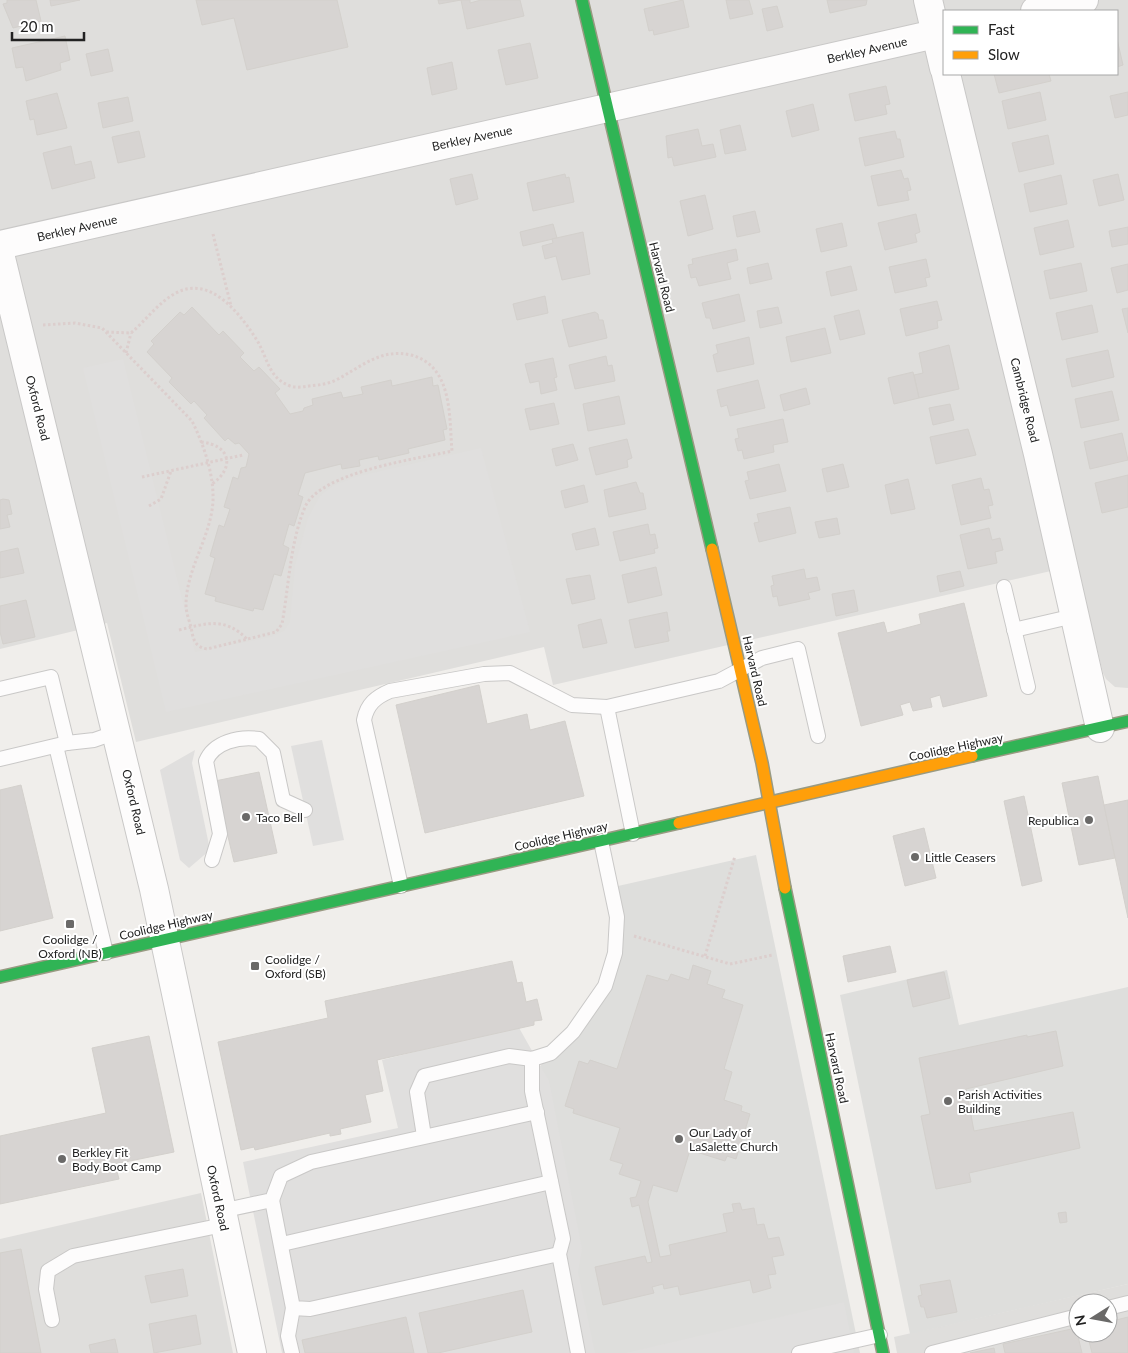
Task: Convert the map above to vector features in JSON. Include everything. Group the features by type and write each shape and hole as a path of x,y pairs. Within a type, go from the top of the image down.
{"street":[{"name":"Harvard Road","path":"582,0 740,669 884,1353"},
{"path":"928,0 940,33 943,59"},
{"path":"1039,10 1084,0"},
{"name":"Berkley Avenue","path":"0,246 940,33"},
{"name":"Cambridge Road","path":"946,75 1100,728"},
{"name":"Oxford Road","path":"0,254 117,732 165,941 252,1353"},
{"name":"Coolidge Highway","path":"0,977 1128,721"}],"lane":[{"path":"1004,586 1028,687"},
{"path":"1014,630 1074,616"},
{"path":"401,886 364,720 366,710 376,697 390,691 484,674 510,673 572,704 607,707 719,680 762,658 798,649 818,736"},
{"path":"0,689 51,677 62,744 106,953"},
{"path":"607,707 633,834"},
{"path":"0,759 62,744 94,740 117,732"},
{"path":"212,860 220,834 206,761 210,751 218,745 259,738 273,753 283,800 305,810"},
{"path":"424,1136 417,1092 424,1076 509,1056 532,1059 551,1053 573,1032 605,986 615,953 617,917 601,841"},
{"path":"532,1059 532,1091 563,1238 559,1254 578,1353"},
{"path":"292,1353 288,1336 293,1308 272,1200 281,1176 311,1162 537,1112"},
{"path":"282,1244 551,1182"},
{"path":"52,1320 46,1289 48,1271 60,1263 73,1256 222,1218 272,1200"},
{"path":"293,1308 310,1309 559,1254"},
{"path":"932,1353 1068,1319"},
{"path":"799,1353 880,1335"}],"path":[{"path":"213,234 231,307"},
{"path":"43,325 90,324 102,328 126,353 192,421 208,464 212,484 213,505 187,592 186,606 195,644 200,648 207,649 276,632 282,624 294,544 306,505 315,493 342,477 452,451 446,394 441,377 434,366 420,358 400,352 384,355 366,362 337,380 322,384 292,387 280,381 272,373 259,344 231,307 220,297 199,287 188,288 174,294 131,334 126,353"},
{"path":"106,332 131,334"},
{"path":"201,442 212,443 224,451 227,459 226,468 220,478 212,484"},
{"path":"142,477 243,455"},
{"path":"148,506 161,499 171,471"},
{"path":"179,630 218,622 238,630 247,640"},
{"path":"705,956 735,856"},
{"path":"616,931 730,964 777,954"}],"shaded area":[{"path":"0,0 1128,0 1128,688 1115,687 1106,679 1103,673 1077,565 553,685 544,647 136,742 107,623 0,649"},
{"path":"123,359 195,652 271,637 284,631 290,622 295,566 308,518 320,496 333,486 355,477 481,448 530,632 166,712 83,368"},
{"path":"322,740 344,840 313,846 291,746"},
{"path":"195,750 192,763 210,850 189,868 180,860 160,770"},
{"path":"756,855 860,1353 588,1353 540,1067 548,1053 611,985 618,886"},
{"path":"947,970 959,1025 1128,987 1128,1284 1089,1293 1068,1293 1068,1298 910,1334 840,995"},
{"path":"518,1026 549,1081 582,1249 578,1272 595,1353 282,1353 243,1162 398,1128 382,1060"},
{"path":"201,1193 233,1353 0,1353 0,1239"},
{"path":"1128,1284 1128,1353 897,1353 894,1337 1068,1298 1068,1343 1118,1343 1118,1293 1088,1293"},
{"path":"844,1302 854,1353 626,1353"}],"building":[{"path":"7,0 36,0 41,21 13,28 3,4 7,3"},
{"path":"50,0 80,0 51,6"},
{"path":"196,0 337,0 348,47 247,70 234,18 202,25"},
{"path":"438,0 461,0 439,4"},
{"path":"461,0 470,0 470,3 481,0 520,0 524,16 467,29"},
{"path":"683,0 689,27 654,35 653,30 649,31 644,9"},
{"path":"726,0 749,0 753,14 730,19"},
{"path":"827,0 867,0 866,5 830,13"},
{"path":"777,6 783,27 767,31 762,9"},
{"path":"65,36 70,60 60,63 61,70 26,81 23,67 16,68 12,48"},
{"path":"530,43 538,78 506,85 498,50"},
{"path":"1118,43 1123,65 1118,67"},
{"path":"108,49 113,71 91,76 86,54"},
{"path":"452,62 457,89 432,95 427,68"},
{"path":"994,75 1049,75 1051,81 999,93"},
{"path":"886,86 890,104 885,105 887,114 855,121 849,94"},
{"path":"1040,92 1046,120 1008,129 1002,101"},
{"path":"1128,92 1128,115 1115,118 1110,96"},
{"path":"57,93 67,128 37,135 34,119 30,120 26,101"},
{"path":"128,97 133,121 103,128 98,103"},
{"path":"813,104 819,130 792,137 786,111"},
{"path":"740,125 746,150 725,154 720,130"},
{"path":"698,129 702,146 713,144 716,157 674,166 672,157 668,158 666,136"},
{"path":"139,131 145,157 118,163 112,137"},
{"path":"895,131 897,139 900,139 904,157 865,166 859,138"},
{"path":"1048,135 1054,164 1019,172 1012,143"},
{"path":"71,146 75,165 91,161 95,178 52,189 43,153"},
{"path":"901,170 904,179 908,178 911,190 907,191 909,200 878,206 871,176"},
{"path":"472,174 478,199 456,205 450,179"},
{"path":"565,174 566,178 569,177 574,202 533,211 527,183"},
{"path":"1118,174 1124,200 1099,206 1093,180"},
{"path":"1061,175 1067,204 1030,212 1024,184"},
{"path":"705,195 713,229 688,236 680,201"},
{"path":"755,211 760,232 737,237 733,216"},
{"path":"916,214 920,232 915,234 917,242 885,250 878,223"},
{"path":"1068,220 1074,247 1040,255 1034,228"},
{"path":"842,223 847,246 821,252 816,229"},
{"path":"553,224 557,238 523,246 520,232"},
{"path":"1128,227 1128,244 1112,247 1109,231"},
{"path":"583,232 590,274 562,280 556,256 545,259 542,246 553,243 552,239"},
{"path":"736,249 738,260 727,263 731,279 699,286 696,277 691,278 688,265 693,264 692,259"},
{"path":"926,259 930,277 925,278 927,286 895,293 889,267"},
{"path":"768,263 772,279 750,284 747,268"},
{"path":"1081,263 1087,291 1050,299 1044,271"},
{"path":"1128,264 1128,290 1117,293 1111,268"},
{"path":"851,266 857,290 831,296 826,272"},
{"path":"739,294 745,321 713,329 710,318 706,318 702,303"},
{"path":"545,296 548,313 517,320 513,304"},
{"path":"937,301 942,320 937,321 938,328 906,336 900,309"},
{"path":"1092,305 1098,332 1062,340 1056,313"},
{"path":"192,307 219,335 223,331 244,353 240,357 254,371 259,367 280,389 275,393 290,414 303,411 304,408 313,405 312,399 341,392 343,398 363,394 361,387 391,380 392,386 432,377 433,386 438,385 447,429 443,430 445,440 408,449 409,453 379,460 378,456 359,460 360,466 342,469 341,464 305,473 298,495 303,497 294,526 289,524 283,545 289,548 281,576 274,574 263,610 254,608 253,611 215,601 216,597 205,594 215,558 210,556 219,525 224,527 230,509 224,507 233,477 238,479 241,468 246,467 249,454 239,443 235,444 228,438 225,441 204,418 207,415 194,401 191,404 169,382 172,378 147,352 154,344 151,341 180,312 184,315"},
{"path":"778,307 782,323 760,328 757,311"},
{"path":"1128,308 1128,333 1122,309"},
{"path":"859,310 865,334 840,340 834,316"},
{"path":"595,312 598,314 599,320 603,320 607,338 569,347 562,320"},
{"path":"825,328 831,353 791,362 786,337"},
{"path":"749,337 754,364 717,372 713,355 718,353 716,345"},
{"path":"949,345 959,389 919,398 914,375 923,373 919,353"},
{"path":"1108,350 1114,377 1072,387 1066,359"},
{"path":"606,356 608,366 612,365 615,381 575,389 569,365"},
{"path":"553,358 557,377 554,378 557,390 541,394 539,381 530,383 525,364"},
{"path":"913,372 919,398 894,404 888,378"},
{"path":"758,380 765,408 730,416 727,405 721,407 717,390"},
{"path":"806,388 810,404 784,411 780,395"},
{"path":"1112,391 1119,420 1081,428 1075,399"},
{"path":"619,396 625,424 588,431 583,404"},
{"path":"554,403 559,424 530,430 525,409"},
{"path":"950,404 954,420 933,425 929,408"},
{"path":"783,419 788,442 773,445 774,452 744,459 742,450 738,451 735,439 739,438 737,429"},
{"path":"968,429 976,455 936,464 930,437"},
{"path":"1122,433 1128,460 1090,469 1084,442"},
{"path":"627,439 632,458 627,460 628,467 596,475 589,448"},
{"path":"573,444 578,460 556,466 552,449"},
{"path":"779,464 786,491 750,499 745,481 749,480 747,472"},
{"path":"843,464 849,487 827,492 822,469"},
{"path":"1128,475 1128,507 1102,513 1095,483"},
{"path":"981,478 984,490 989,489 993,505 988,506 991,518 961,525 952,485"},
{"path":"908,479 915,509 891,514 885,485"},
{"path":"636,482 640,493 643,493 646,509 609,517 604,490"},
{"path":"584,485 588,502 565,508 561,491"},
{"path":"0,500 9,500 12,514 7,515 10,527 0,529"},
{"path":"790,507 796,533 759,542 754,523 759,522 757,514"},
{"path":"837,518 840,534 819,538 815,522"},
{"path":"648,524 650,535 655,534 658,548 654,549 655,553 620,561 613,532"},
{"path":"595,528 599,545 576,550 572,534"},
{"path":"989,528 992,540 1000,538 1003,550 995,552 997,563 968,569 960,535"},
{"path":"18,548 24,573 0,578 0,552"},
{"path":"656,567 662,595 628,603 622,575"},
{"path":"804,569 806,579 817,577 820,590 808,593 810,599 779,606 777,596 773,597 771,586 774,585 772,576"},
{"path":"960,571 964,586 940,592 937,576"},
{"path":"590,575 595,599 572,604 566,579"},
{"path":"854,590 858,611 836,616 832,594"},
{"path":"26,600 35,637 3,644 0,632 0,606"},
{"path":"964,603 987,696 943,707 940,695 930,698 932,707 913,711 910,702 900,705 903,715 861,726 838,633 884,622 887,633 921,624 919,614"},
{"path":"667,612 670,631 667,631 669,641 635,648 629,620"},
{"path":"601,619 607,643 583,648 578,625"},
{"path":"479,685 487,724 527,714 530,730 565,721 584,796 425,833 396,705"},
{"name":"Taco Bell","path":"259,772 277,853 234,862 215,781"},
{"path":"1098,776 1115,858 1079,865 1062,783"},
{"path":"21,785 53,918 0,931 0,790"},
{"path":"1024,796 1042,881 1022,886 1004,801"},
{"path":"1128,800 1128,918 1104,805"},
{"name":"Little Ceasers","path":"924,828 936,878 905,886 893,836"},
{"path":"890,946 896,972 848,982 843,956"},
{"path":"512,961 517,983 522,982 526,1002 537,999 542,1020 534,1021 534,1025 377,1060 383,1091 365,1095 371,1122 340,1129 341,1134 330,1136 330,1133 255,1150 254,1147 241,1150 218,1042 328,1018 325,1001"},
{"name":"Our Lady of LaSalette Church","path":"693,965 711,971 707,984 725,990 722,998 743,1005 724,1069 732,1072 724,1100 742,1106 741,1111 750,1114 736,1159 727,1156 725,1161 690,1150 677,1192 653,1185 648,1202 660,1257 671,1255 669,1245 727,1232 723,1214 734,1212 732,1204 740,1203 742,1210 754,1208 757,1225 764,1224 768,1239 779,1237 784,1255 772,1257 776,1274 768,1275 771,1288 753,1293 750,1280 680,1295 678,1286 664,1289 663,1284 652,1287 654,1293 603,1305 595,1267 645,1256 647,1263 652,1262 639,1205 632,1207 630,1198 636,1197 641,1181 619,1174 623,1164 610,1160 620,1128 573,1113 574,1109 565,1106 579,1061 588,1064 590,1060 617,1069 647,975 668,981 671,974 689,980"},
{"path":"944,972 950,998 913,1007 907,980"},
{"name":"Parish Activities Building","path":"1056,1031 1063,1066 966,1089 974,1131 1073,1112 1080,1148 969,1173 971,1182 936,1189 921,1116 930,1114 919,1058 1027,1035 1027,1037"},
{"path":"149,1036 174,1152 115,1164 119,1179 0,1204 0,1136 106,1113 92,1048"},
{"path":"1066,1212 1067,1222 1060,1223 1058,1213"},
{"path":"21,1249 41,1353 0,1353 0,1253"},
{"path":"183,1269 188,1296 151,1303 145,1276"},
{"path":"950,1280 957,1312 927,1318 918,1296 922,1295 920,1285"},
{"path":"523,1290 532,1332 438,1353 428,1353 419,1313"},
{"path":"196,1315 201,1344 154,1353 149,1324"},
{"path":"406,1317 414,1353 305,1353 302,1340"},
{"path":"1128,1317 1128,1353 1092,1353 1090,1343 1118,1343 1118,1320"},
{"path":"1068,1330 1068,1343 1080,1343 1082,1353 1005,1353 1003,1344"},
{"path":"115,1339 118,1353 91,1353 89,1345"},
{"path":"994,1348 995,1353 970,1353"}],"traffic: fast":[{"path":"582,0 712,549"},
{"path":"972,756 1128,721"},
{"path":"0,977 679,823"},
{"path":"785,888 883,1353"}],"traffic: slow":[{"path":"712,549 762,763 785,888"},
{"path":"679,823 972,756"}],"place":[{"name":"Taco Bell","path":"246,817"},
{"name":"Republica","path":"1089,820"},
{"name":"Little Ceasers","path":"915,857"},
{"name":"Coolidge / Oxford (NB)","path":"70,924"},
{"name":"Coolidge / Oxford (SB)","path":"255,966"},
{"name":"Parish Activities Building","path":"948,1101"},
{"name":"Our Lady of LaSalette Church","path":"679,1139"},
{"name":"Berkley Fit Body Boot Camp","path":"62,1159"}]}
